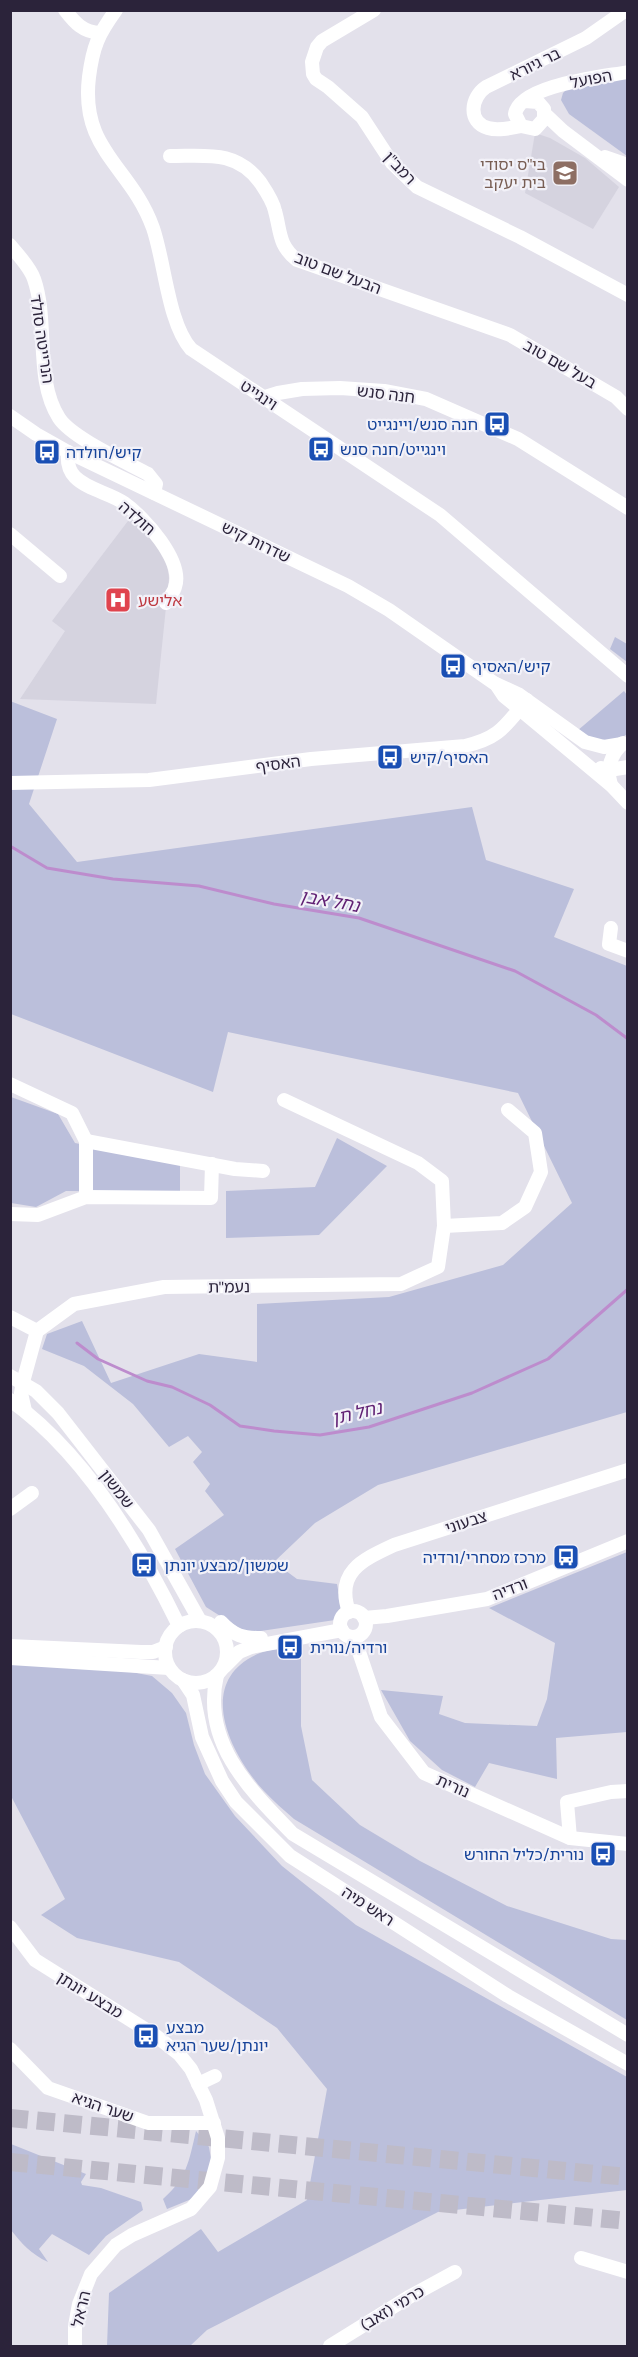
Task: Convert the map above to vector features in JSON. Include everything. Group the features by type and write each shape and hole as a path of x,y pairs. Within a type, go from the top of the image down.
{"street":[{"path":"65,10 92,54"},
{"name":"וינגייט","path":"117,10 100,33 92,54 87,94 90,122 101,146 137,195 152,227 179,331 191,349 440,515 625,675"},
{"name":"רמב\"ן","path":"374,10 322,41 317,47 312,62 316,79 362,117 392,163 417,187 520,237 627,295"},
{"name":"בר גיורא","path":"524,123 499,129 488,128 477,120 473,108 480,91 586,38 626,10"},
{"path":"75,23 86,30 100,33"},
{"name":"הפועל","path":"525,101 538,92 555,87 627,72"},
{"name":"הפועל","path":"544,112 547,95 555,87"},
{"path":"577,143 544,112 538,102 525,101 518,106 524,123 577,143 626,174"},
{"path":"524,123 542,123 544,112"},
{"name":"הבעל שם טוב","path":"170,156 218,156 237,161 254,174 275,210 281,240 287,253 297,260 488,327"},
{"name":"הנרייטה סולד","path":"10,245 34,278 41,318 45,371 51,397 60,419 77,435 148,474 156,484 154,493"},
{"name":"בעל שם טוב","path":"488,327 510,335 616,397 627,409"},
{"name":"חנה סנש","path":"262,398 302,389 340,388 426,399 518,440 627,508"},
{"name":"שדרות קיש","path":"10,416 68,452 348,586 389,610 523,705 611,785 627,803"},
{"name":"חולדה","path":"68,452 69,469 77,479 124,503 166,546 174,569 176,586 166,603"},
{"path":"10,534 60,576"},
{"name":"שדרות קיש","path":"523,705 585,742 604,747 626,744"},
{"name":"האסיף","path":"10,783 149,780 311,759 465,746 496,735 523,705"},
{"path":"611,785 609,770 611,758 626,744"},
{"path":"582,761 609,770 627,767"},
{"path":"611,928 609,944 627,951"},
{"path":"10,1084 72,1113 86,1141 86,1197"},
{"name":"נעמ\"ת","path":"37,1331 74,1304 164,1287 401,1284 438,1267 444,1226 442,1181 418,1163 284,1100"},
{"path":"444,1226 502,1223 525,1208 541,1172 535,1133 508,1110"},
{"path":"86,1141 235,1169 263,1171"},
{"path":"10,1214 38,1215 86,1197 211,1198 213,1164"},
{"path":"10,1317 37,1331 17,1379 25,1411"},
{"name":"שמשון","path":"17,1379 36,1391 58,1413 149,1530 198,1618"},
{"name":"שמשון","path":"10,1400 25,1411 74,1460 123,1524 156,1579 179,1626"},
{"name":"צבעוני","path":"346,1626 344,1592 347,1578 353,1569 372,1555 394,1545 627,1470"},
{"path":"10,1509 32,1493"},
{"name":"ורדיה","path":"346,1626 362,1634 365,1622 387,1616 487,1599 627,1541"},
{"path":"10,1658 169,1668 183,1680 201,1682 220,1671 239,1652 251,1647 346,1626 357,1612 365,1622"},
{"path":"198,1618 216,1628 226,1640 227,1656 220,1671"},
{"path":"169,1668 165,1647 173,1632 179,1626 198,1618 217,1620 238,1637 261,1638"},
{"path":"226,1640 236,1641 346,1626"},
{"name":"נורית","path":"346,1626 381,1717 424,1773 570,1838 627,1844"},
{"path":"10,1646 141,1653 165,1647"},
{"name":"ראש מיה","path":"220,1671 213,1690 215,1720 223,1745 236,1770 254,1794 293,1834 627,2035"},
{"name":"ראש מיה","path":"183,1680 193,1695 202,1737 222,1781 236,1802 290,1856 508,1996 627,2064"},
{"path":"570,1838 567,1802 611,1792 627,1791"},
{"path":"568,1808 610,1799 627,1801"},
{"name":"מבצע יונתן","path":"10,1927 35,1960 156,2036 179,2054 191,2069 198,2084 218,2138 218,2158 210,2187 191,2209 132,2235 116,2245 91,2274"},
{"name":"שער הגיא","path":"10,2049 48,2088 148,2122 214,2123"},
{"path":"198,2084 215,2076"},
{"path":"581,2258 627,2272"},
{"name":"כרמי (זאב)","path":"330,2346 409,2297 455,2272"},
{"name":"הראל","path":"75,2346 75,2326 79,2304 91,2274"}],"shaded area":[{"path":"627,76 627,156 569,114 561,100 566,90"},
{"name":"בי\"ס יסודי בית יעקב","path":"535,133 550,138 585,158 619,187 593,229 525,193"},
{"name":"אלישע","path":"131,517 153,538 166,557 169,578 156,704 20,699 65,631 52,621"},
{"path":"615,637 627,644 627,662 610,649"},
{"path":"624,691 627,695 627,734 614,740 602,741 577,731"},
{"path":"10,701 57,719 29,804 77,862 472,807 486,860 574,889 554,937 627,966 627,1412 378,1485 315,1523 274,1562 297,1579 337,1584 342,1611 335,1620 247,1633 206,1607 175,1549 224,1515 205,1491 210,1484 193,1462 202,1452 188,1436 169,1447 133,1404 84,1366 42,1349 47,1334 82,1321 111,1383 199,1354 257,1362 257,1304 389,1297 503,1265 572,1203 518,1093 228,1032 213,1092 11,1014"},
{"path":"11,1097 58,1114 75,1143 180,1164 180,1192 66,1191 36,1207 11,1203"},
{"path":"337,1138 387,1166 319,1235 226,1238 226,1191 315,1187"},
{"path":"627,1552 627,1732 556,1738 557,1779 489,1763 475,1787 442,1770 410,1741 381,1690 443,1696 439,1714 465,1723 537,1726 547,1699 555,1643 489,1608"},
{"path":"301,1647 301,1726 312,1780 360,1825 420,1861 507,1906 611,1939 627,1940 627,2020 294,1819 264,1791 239,1757 230,1738 224,1718 223,1699 228,1681 240,1665 265,1651"},
{"path":"10,1662 126,1671 152,1676 172,1693 186,1713 194,1745 205,1774 235,1816 282,1866 356,1925 627,2077 627,2190 438,2212 207,2330 190,2346 107,2346 109,2293 201,2229 218,2252 307,2200 327,2089 277,2028 179,1962 77,1938 41,1915 65,1899 11,1796"},
{"path":"196,2131 209,2147 211,2159 208,2172 194,2198 167,2209 163,2199 182,2176 189,2160"},
{"path":"11,2144 86,2174 81,2182 82,2185 101,2188 141,2202 143,2210 106,2236 89,2255 52,2234 39,2249 48,2262 27,2248 11,2230"}],"waterway":[{"name":"נחל אבן","path":"10,846 47,868 113,879 199,886 274,904 359,918 515,971 596,1015 628,1039"},
{"name":"נחל תן","path":"77,1343 98,1359 147,1381 172,1387 210,1405 240,1426 320,1435 369,1427 472,1393 548,1359 628,1289"}],"tunnel":[{"path":"10,2118 628,2177"},
{"path":"10,2162 628,2221"}],"place":[{"name":"בי\"ס יסודי בית יעקב","path":"565,173"},
{"name":"חנה סנש/ויינגייט","path":"497,424"},
{"name":"וינגייט/חנה סנש","path":"321,449"},
{"name":"קיש/חולדה","path":"47,452"},
{"name":"אלישע","path":"118,600"},
{"name":"קיש/האסיף","path":"453,666"},
{"name":"האסיף/קיש","path":"390,757"},
{"name":"מרכז מסחרי/ורדיה","path":"566,1557"},
{"name":"שמשון/מבצע יונתן","path":"144,1565"},
{"name":"ורדיה/נורית","path":"290,1647"},
{"name":"נורית/כליל החורש","path":"603,1854"},
{"name":"מבצע יונתן/שער הגיא","path":"146,2036"}]}
